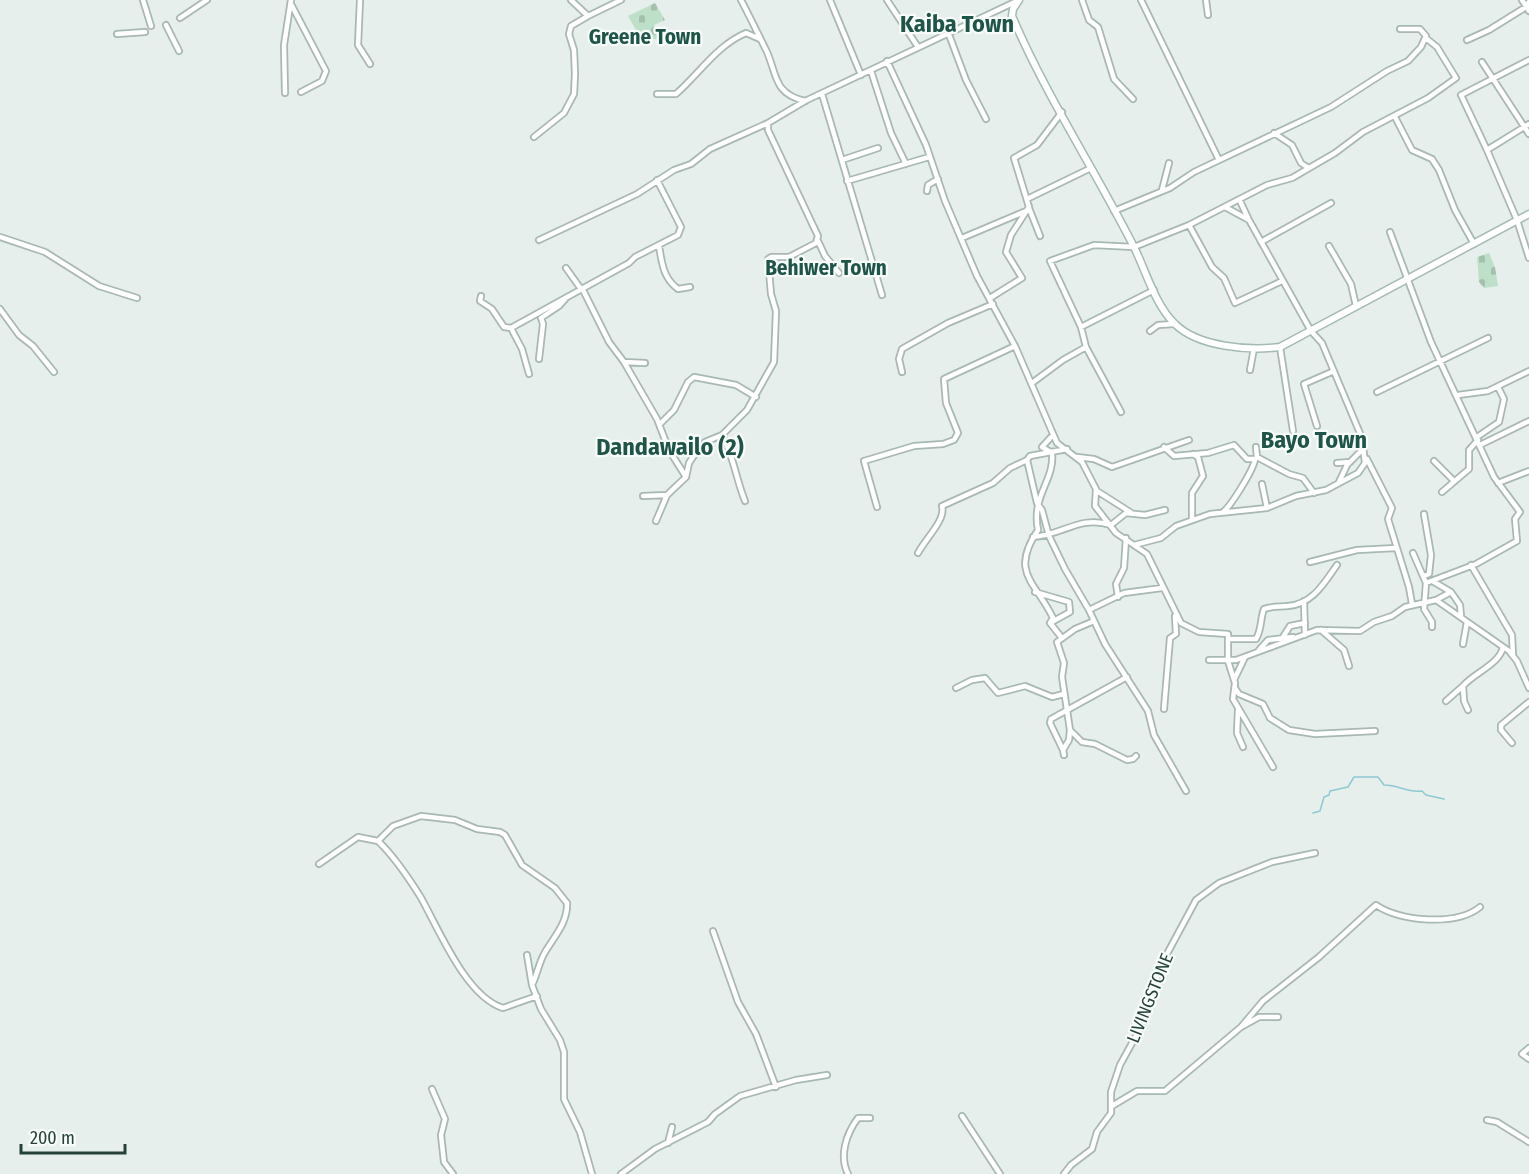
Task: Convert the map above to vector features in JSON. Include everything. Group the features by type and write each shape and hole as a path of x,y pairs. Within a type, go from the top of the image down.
{"main road":[{"path":"1018,1 1012,16 1134,247 1154,290 1174,324 1195,337 1254,348 1280,347 1408,281 1529,214"}],"street":[{"path":"143,0 151,26"},
{"path":"180,18 199,2 207,0"},
{"path":"360,0 358,45 370,64"},
{"path":"571,0 588,16"},
{"path":"534,136 564,113 573,94 574,50 569,34 571,26 621,0"},
{"path":"741,0 771,61 773,74 781,87 789,95 805,101"},
{"path":"830,0 861,75"},
{"path":"887,0 918,47"},
{"path":"1082,0 1089,21 1098,27 1114,79 1133,99"},
{"path":"1141,0 1219,160"},
{"path":"1206,0 1208,15"},
{"path":"1522,0 1527,9"},
{"path":"539,240 637,194 657,180 691,164 710,148 768,123 805,101 1018,1"},
{"path":"291,2 326,71 322,81 301,92"},
{"path":"285,93 284,45 291,2"},
{"path":"1467,40 1527,9 1529,2"},
{"path":"166,25 179,51"},
{"path":"1121,412 1086,348 1081,327 1050,261 1094,245 1134,247 1190,225 1267,186 1292,178 1306,167 1335,153 1363,132 1428,98 1456,78 1437,47 1427,39 1423,30 1400,28"},
{"path":"117,34 145,32"},
{"path":"948,32 966,80 986,119"},
{"path":"657,94 676,94 716,53 739,36 746,33 760,39"},
{"path":"1114,211 1162,190 1219,160 1331,107 1387,71 1408,61 1427,39"},
{"path":"1529,60 1461,95 1517,220 1529,258"},
{"path":"887,61 962,238 1015,346 1057,443 1077,458 1097,491 1130,512 1145,515 1165,510"},
{"path":"1482,62 1527,126 1529,134"},
{"path":"870,71 891,133 906,164"},
{"path":"822,94 882,295"},
{"path":"1040,236 1028,209 1014,158 1038,145 1062,112"},
{"path":"1395,117 1412,150 1432,159 1439,170 1455,210 1474,244"},
{"path":"768,123 768,130 813,223 825,256 839,273"},
{"path":"1487,150 1527,126"},
{"path":"1274,133 1292,145 1301,163 1306,167"},
{"path":"842,160 878,148"},
{"path":"847,181 929,157"},
{"path":"1162,190 1169,163"},
{"path":"1027,199 1091,168"},
{"path":"927,191 928,185 938,179"},
{"path":"481,296 480,301 492,309 504,327 511,328 678,235 681,227 657,180"},
{"path":"1134,545 1161,538 1176,526 1210,514 1267,508 1303,495 1326,490 1363,468 1364,448 1322,343 1311,331 1282,281 1240,201"},
{"path":"1261,242 1331,203"},
{"path":"1225,207 1249,220"},
{"path":"962,238 1028,209"},
{"path":"990,298 1022,280 1006,249 1011,235 1028,209"},
{"path":"1190,225 1212,267 1224,278 1235,303 1282,281"},
{"path":"1390,232 1427,334 1498,483 1520,512 1515,519 1518,537 1512,544 1471,566 1426,584"},
{"path":"0,237 45,252 99,286 137,298"},
{"path":"656,521 667,495 686,477 689,463 697,451 705,442 722,435 747,410 774,362 776,311 771,294 768,259 789,257 816,243 817,239"},
{"path":"659,246 662,268 669,282 678,289 690,287"},
{"path":"1329,246 1351,284 1356,306"},
{"path":"566,268 582,288 609,342 624,362 660,424 669,450 686,477"},
{"path":"1081,327 1154,290"},
{"path":"539,359 543,324 540,318 559,306 569,295"},
{"path":"902,372 899,359 902,349 948,323 993,304"},
{"path":"0,309 19,335 39,353 54,372"},
{"path":"1150,331 1162,324 1174,324"},
{"path":"511,328 522,349 529,374"},
{"path":"1377,392 1488,338"},
{"path":"877,507 864,460 914,446 943,444 954,440 958,433 946,403 944,380 1015,346"},
{"path":"1280,347 1293,431"},
{"path":"1032,383 1063,360 1086,348"},
{"path":"1250,370 1254,348"},
{"path":"624,362 645,363"},
{"path":"1317,426 1304,384 1334,371"},
{"path":"1458,395 1498,387 1529,371"},
{"path":"660,424 674,410 688,382 694,377 736,385 756,397"},
{"path":"1442,492 1453,480 1469,469 1469,450 1499,422 1504,399 1498,387"},
{"path":"1478,441 1529,421"},
{"path":"722,435 729,446 734,472 745,501"},
{"path":"1052,453 1042,447 1053,435"},
{"path":"1077,458 1094,459 1112,467 1189,440"},
{"path":"1164,447 1174,456 1208,453 1234,446 1245,456 1252,470"},
{"path":"1221,514 1230,507 1252,470 1256,447"},
{"path":"1339,482 1350,462 1364,448"},
{"path":"918,553 926,536 934,531 942,519 942,506 993,483 1010,468 1027,460 1030,456 1067,449"},
{"path":"1050,623 1053,618 1050,610 1026,577 1027,546 1038,530 1035,516 1037,503 1052,465 1052,453"},
{"path":"1192,520 1192,493 1203,476 1198,457 1193,454"},
{"path":"1245,456 1255,456 1276,468 1303,478 1314,493"},
{"path":"1365,456 1392,508 1388,519 1409,586 1412,604"},
{"path":"1027,460 1037,503 1042,510 1049,536 1094,621 1148,711 1154,735 1186,791"},
{"path":"1434,461 1453,480"},
{"path":"1336,464 1350,462"},
{"path":"1498,483 1529,471"},
{"path":"1262,484 1267,508"},
{"path":"1303,495 1308,485"},
{"path":"1097,491 1095,506 1116,533 1147,554 1178,626 1176,634 1170,638 1164,709"},
{"path":"643,496 667,495"},
{"path":"1111,525 1130,512"},
{"path":"1424,514 1431,555 1429,574 1424,576"},
{"path":"1033,537 1049,536 1087,521 1102,521 1111,525"},
{"path":"1118,597 1116,584 1124,568 1126,538"},
{"path":"1310,562 1357,550 1396,548"},
{"path":"1413,553 1424,576 1426,584 1424,609 1432,622 1432,627"},
{"path":"1228,639 1256,639 1261,630 1260,618 1264,609 1304,601 1324,586 1337,565"},
{"path":"1471,566 1512,635 1513,655 1529,688"},
{"path":"1434,582 1451,592 1460,605 1461,616"},
{"path":"1089,610 1124,593 1162,588"},
{"path":"1035,592 1069,603 1070,612 1050,623"},
{"path":"1209,660 1228,661 1245,657 1259,650 1321,630 1364,630 1374,622 1388,618 1412,604 1436,600 1451,592"},
{"path":"1436,600 1513,655"},
{"path":"1304,601 1305,634"},
{"path":"1173,611 1181,623 1188,628 1199,632 1227,633 1228,661 1235,688 1233,699 1273,768"},
{"path":"1094,621 1057,642 1064,663 1062,677 1068,710 1070,730 1069,740 1063,753 1050,723 1055,716 1068,710 1127,677"},
{"path":"1463,644 1467,622"},
{"path":"1050,623 1062,638"},
{"path":"1283,637 1290,626 1305,623"},
{"path":"1321,630 1344,650 1349,666"},
{"path":"1259,650 1268,640 1299,637"},
{"path":"1446,701 1472,676 1495,660 1503,647"},
{"path":"1234,680 1245,657"},
{"path":"956,688 972,680 985,678 998,693 1025,686 1052,697 1064,694"},
{"path":"1463,686 1464,701 1468,710"},
{"path":"1235,688 1239,694 1263,704 1270,718 1289,730 1314,734 1374,731"},
{"path":"1512,743 1501,730 1501,725 1529,702"},
{"path":"1238,710 1237,733 1243,747"},
{"path":"1070,730 1076,739 1104,747 1127,760 1136,756"},
{"path":"378,841 393,826 421,816 455,820 477,829 505,835 522,865 555,888 567,903 566,915 553,943 544,955 532,985"},
{"path":"319,864 358,837 378,841 419,896 458,965 486,998 503,1008 537,996"},
{"name":"LIVINGSTONE","path":"1064,1174 1071,1165 1092,1149 1095,1136 1111,1113 1111,1092 1118,1069 1143,1023 1155,977 1196,900 1219,883 1272,862 1315,853"},
{"path":"1112,1106 1137,1091 1165,1091 1241,1027 1263,1002 1320,957 1377,904 1384,910 1432,920 1455,919 1480,907"},
{"path":"713,931 738,1002 756,1034 776,1088"},
{"path":"527,955 532,985 541,1009 560,1040 564,1052 564,1099 580,1132 592,1174"},
{"path":"1241,1027 1259,1017 1278,1017"},
{"path":"1529,1048 1522,1054 1529,1059"},
{"path":"621,1174 668,1143 708,1122 740,1096 776,1088 796,1080 826,1075"},
{"path":"432,1089 445,1119 441,1135 444,1162 453,1174"},
{"path":"962,1116 978,1136 1000,1174"},
{"path":"848,1174 842,1158 848,1137 858,1118 870,1118"},
{"path":"1487,1120 1497,1122 1529,1142"},
{"path":"668,1143 672,1127"}],"green space":[{"path":"655,3 665,20 654,25 662,39 641,39 628,16"},
{"path":"1489,253 1495,267 1498,286 1484,288 1479,282 1477,257"}],"waterway":[{"path":"1313,813 1320,811 1324,797 1329,795 1330,791 1348,787 1354,777 1378,777 1384,785 1422,791 1426,795 1444,799"}],"district":[{"name":"Kaiba Town","path":"957,24"},
{"name":"Greene Town","path":"645,37"},
{"name":"Behiwer Town","path":"826,268"},
{"name":"Bayo Town","path":"1314,440"},
{"name":"Dandawailo (2)","path":"670,447"}]}
